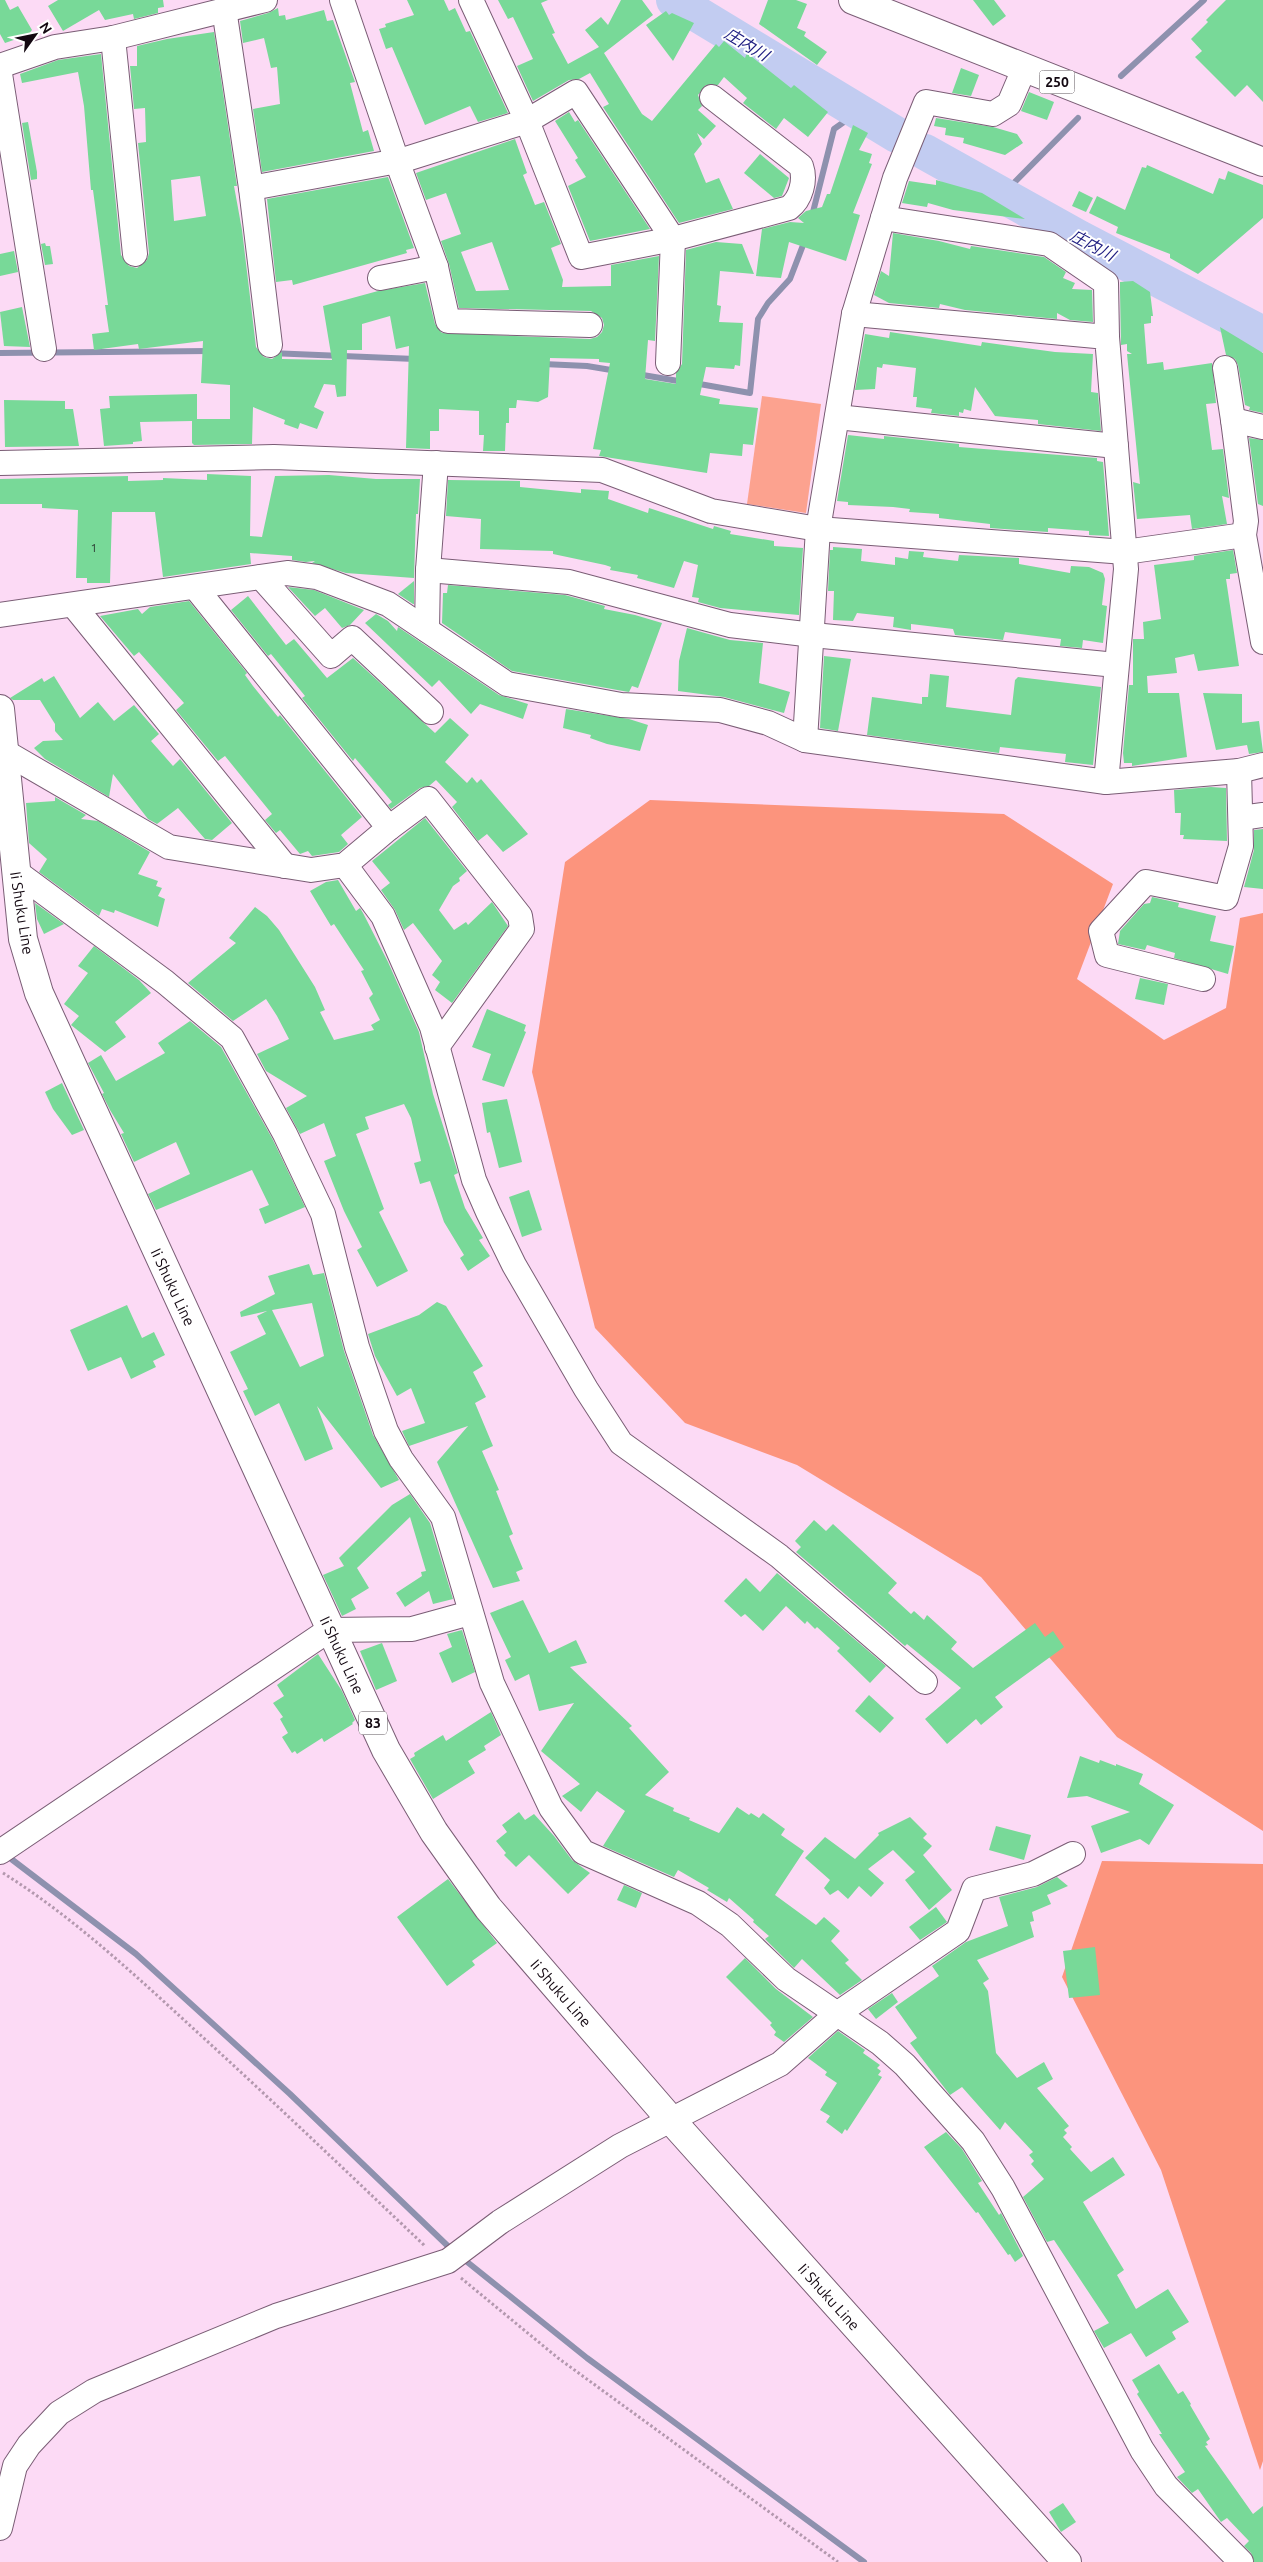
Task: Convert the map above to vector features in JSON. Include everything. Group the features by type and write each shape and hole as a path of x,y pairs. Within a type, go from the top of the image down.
{"main road":[{"name":"250","path":"853,0 1263,162"},
{"name":"Ii Shuku Line","path":"0,709 5,752 9,853 23,939 39,993 329,1630 386,1750 434,1832 488,1908 671,2120 1067,2562"}],"street":[{"path":"0,66 55,47 112,38 265,0"},
{"path":"342,0 396,161 436,267 448,321 590,325"},
{"path":"471,0 527,121 581,257 673,239 789,208 799,197 804,174 801,166 712,97"},
{"path":"224,9 251,188 270,345"},
{"path":"112,38 135,254"},
{"path":"805,740 813,635 818,529 854,314 895,178 926,102 993,114 1009,104 1024,69"},
{"path":"0,74 44,349"},
{"path":"251,188 396,161 527,121 576,92 673,239 668,363"},
{"path":"883,218 1049,244 1106,283 1107,337 1126,569 1106,782"},
{"path":"380,278 436,267"},
{"path":"854,314 1107,337"},
{"path":"1225,368 1251,527 1263,637"},
{"path":"837,417 1116,446"},
{"path":"1233,420 1263,427"},
{"path":"0,463 274,457 602,470 711,511 818,529 1125,552 1251,527"},
{"path":"427,630 428,570 436,463"},
{"path":"428,570 569,582 730,625 1116,665"},
{"path":"0,615 74,606 287,573 317,577 388,604 507,684 620,705 720,710 768,723 805,740 1106,782 1239,771 1263,765"},
{"path":"261,577 331,656 352,638 431,712"},
{"path":"194,587 389,828"},
{"path":"74,606 285,866"},
{"path":"5,752 169,847 311,870 345,865 389,828 428,799 520,916 522,929 438,1047"},
{"path":"1204,979 1107,955 1101,930 1146,882 1226,898 1241,846 1252,817 1239,771"},
{"path":"9,853 232,1038 285,1134 323,1214 357,1347 386,1431 401,1459 443,1517 492,1683 547,1799 583,1852 698,1903 730,1925 786,1978 880,2043 905,2065 973,2141 1003,2188 1142,2450 1166,2486 1227,2558"},
{"path":"345,865 383,916 432,1027 474,1180 488,1212 514,1265 586,1389 621,1443 779,1556 925,1682"},
{"path":"6,1847 329,1630 412,1629 470,1613"},
{"path":"0,2528 15,2466 30,2445 59,2412 94,2391 276,2316 445,2262 500,2222 620,2146 780,2064 837,2014 958,1931 974,1889 1033,1874 1073,1854"}],"path":[{"path":"0,1872 36,1894 134,1974 281,2108 445,2262 558,2358 838,2562"}],"shaded area":[{"path":"762,396 821,404 806,513 747,504"},
{"path":"650,800 1004,814 1113,884 1077,979 1164,1040 1226,1008 1240,918 1263,913 1263,1831 1117,1737 981,1577 797,1465 685,1423 595,1328 532,1072 565,862"},
{"path":"1102,1861 1263,1864 1263,2461 1260,2470 1161,2170 1062,1977"}],"building":[{"path":"0,0 5,0 10,10 18,6 32,30 28,35 5,43 0,34"},
{"path":"58,0 163,0 164,7 158,8 158,13 134,19 133,14 105,20 99,10 63,31 48,6"},
{"path":"407,0 444,0 449,11 455,8 466,32 470,31 508,113 478,122 470,106 425,125 392,47 386,49 379,29 386,27 385,24 414,15"},
{"path":"498,0 548,0 541,3 555,33 552,34 568,64 599,47 585,30 601,17 608,25 621,0 642,0 653,15 604,53 642,114 652,121 716,44 719,47 724,41 745,58 747,53 791,88 794,85 828,112 808,137 784,118 776,129 743,103 747,98 724,77 718,85 706,85 698,95 702,106 698,110 716,126 704,139 697,133 702,144 694,154 706,183 719,178 733,209 679,223 603,107 609,104 590,73 579,79 569,80 533,101 517,66 533,59 513,17 508,19"},
{"path":"768,0 796,0 807,4 797,28 806,32 804,36 827,52 817,65 759,24"},
{"path":"973,0 994,0 1006,16 993,26"},
{"path":"1226,0 1263,0 1263,102 1247,85 1235,97 1195,57 1202,51 1191,39 1208,22 1206,20"},
{"path":"278,8 279,16 285,15 286,20 324,10 327,21 333,20 355,82 350,83 363,132 368,130 374,151 262,172 253,109 280,104 277,67 271,68 264,38 243,43 240,21"},
{"path":"666,11 669,15 672,13 694,23 673,61 646,25"},
{"path":"214,32 237,186 234,186 242,230 256,347 264,357 272,359 282,352 282,359 332,360 323,306 378,291 425,283 435,324 442,333 590,339 597,337 602,332 604,325 602,318 591,311 459,308 449,264 441,241 461,234 446,193 426,200 416,173 515,139 527,173 523,175 535,205 544,202 561,244 551,248 563,280 562,287 611,286 611,265 659,256 655,341 648,340 645,379 676,384 676,373 682,364 686,250 716,242 742,244 754,274 720,271 717,305 721,306 719,322 743,323 740,366 735,365 734,369 706,367 700,395 720,399 719,404 758,408 753,445 743,444 742,456 710,453 707,473 599,456 601,450 593,449 610,363 599,362 599,359 550,358 548,397 538,402 517,400 516,408 509,408 509,423 506,423 505,451 483,451 484,435 479,435 479,411 439,409 439,431 430,431 430,449 406,448 409,346 396,349 390,316 362,324 362,350 347,350 346,396 337,397 335,385 324,384 314,407 324,412 317,429 300,423 298,429 284,424 285,420 253,407 252,444 194,445 192,443 192,421 140,422 142,441 133,442 133,444 104,446 100,409 110,408 109,396 197,394 197,419 230,419 230,385 201,383 203,341 139,349 138,344 94,350 92,334 109,332 105,305 108,305 93,190 91,190 84,106 78,72 22,83 20,74 58,60 101,54 121,255 129,266 137,268 147,260 149,253 138,143 146,142 145,108 134,109 130,66 137,66 137,46 167,39","holes":["200,176 206,216 174,221 171,180","492,242 509,290 476,291 461,252"]},
{"path":"961,68 979,75 971,96 952,93"},
{"path":"1029,92 1054,102 1047,120 1021,111"},
{"path":"569,112 575,122 578,120 650,229 590,241 568,186 586,177 575,160 578,158 555,121"},
{"path":"936,118 993,127 1017,134 1023,143 1005,155 963,143 964,138 945,135 946,128 934,126"},
{"path":"28,122 37,172 37,179 31,180 22,123"},
{"path":"853,125 868,133 859,150 872,154 869,163 872,164 853,213 860,215 846,261 789,242 781,278 756,276 762,229 790,222 804,223 798,218 806,211 822,207 827,194 830,194"},
{"path":"760,154 789,178 782,196 774,198 744,173"},
{"path":"1147,165 1213,194 1219,178 1225,180 1228,171 1263,185 1263,218 1198,274 1170,258 1170,254 1116,233 1118,227 1089,213 1097,196 1125,210 1142,167 1146,168"},
{"path":"388,177 414,248 406,250 407,253 293,285 292,280 276,282 267,199"},
{"path":"936,180 982,193 1025,219 953,210 928,203 927,207 902,203 909,181 936,185"},
{"path":"1079,191 1093,198 1086,212 1072,206"},
{"path":"893,233 939,241 970,249 971,246 1044,257 1066,272 1063,278 1075,283 1072,289 1092,290 1093,322 1070,320 1057,313 1057,319 965,310 940,304 939,308 889,303 874,295 881,271 889,276"},
{"path":"45,243 46,246 50,246 53,264 45,265 41,244"},
{"path":"14,251 18,272 0,276 0,254"},
{"path":"1133,281 1150,292 1153,316 1151,316 1151,323 1144,324 1147,364 1163,362 1164,370 1212,363 1216,403 1206,404 1212,450 1223,449 1229,498 1222,496 1227,524 1192,529 1190,515 1137,519 1133,482 1140,484 1127,354 1132,354 1127,351 1127,344 1121,345 1120,292 1120,282"},
{"path":"22,307 30,347 4,346 0,312"},
{"path":"1220,327 1263,353 1263,413 1249,410 1250,407 1245,405 1238,365 1235,359 1226,355"},
{"path":"890,332 981,346 982,342 1055,352 1093,354 1091,392 1098,393 1101,431 1038,424 1038,420 995,416 975,387 971,411 964,409 963,413 959,412 959,416 931,413 932,409 916,407 917,397 913,397 916,368 883,364 882,368 877,367 875,389 855,390 865,334 889,338"},
{"path":"4,400 65,401 65,409 73,409 79,446 5,447"},
{"path":"848,435 884,439 884,436 959,444 959,447 1097,458 1097,461 1103,462 1109,536 1089,535 1089,531 1048,528 1048,532 990,528 990,524 939,518 939,514 909,512 910,509 893,507 848,505 848,502 837,501"},
{"path":"1249,438 1263,440 1263,506 1258,504"},
{"path":"207,474 251,476 250,536 262,537 275,476 329,475 376,479 420,479 418,514 416,514 414,578 346,573 312,563 315,561 292,560 292,556 250,553 251,564 163,577 155,512 112,512 110,583 87,583 87,578 76,578 78,510 42,508 42,504 0,504 0,479 128,476 128,481 163,480 163,478 207,480"},
{"path":"448,480 520,481 520,487 581,493 581,489 609,491 608,499 648,513 649,508 713,529 714,526 731,531 730,534 774,541 774,546 803,548 799,615 720,608 698,602 699,598 692,597 698,565 684,561 674,588 637,578 638,575 610,570 611,567 605,565 553,554 553,551 480,549 481,519 446,516"},
{"path":"833,547 862,549 861,561 895,565 895,557 908,559 909,551 924,552 923,557 958,561 959,555 1019,558 1019,564 1070,573 1071,566 1089,567 1103,573 1105,579 1102,605 1107,606 1103,643 1083,640 1082,648 1060,646 1061,639 1005,632 1003,640 955,635 953,629 911,624 911,630 893,627 894,617 857,613 853,621 833,620 834,591 828,591 830,550 833,550"},
{"path":"1233,550 1237,573 1230,574 1230,579 1226,579 1239,666 1198,671 1194,654 1175,658 1177,673 1147,676 1148,693 1179,693 1187,757 1132,766 1132,763 1124,763 1123,753 1129,685 1133,685 1133,639 1144,639 1143,622 1161,619 1154,565 1194,560 1194,556"},
{"path":"414,581 414,604 413,604 398,594"},
{"path":"448,585 565,595 605,606 604,609 662,623 638,688 632,686 629,692 623,691 512,671 442,623 443,593 447,593"},
{"path":"288,587 314,590 364,610 350,625 342,628 325,608 315,616"},
{"path":"248,596 286,645 294,639 327,678 353,658 435,733 450,718 469,735 445,762 467,783 472,777 477,783 481,779 528,834 503,852 487,834 478,841 452,807 457,802 436,780 429,786 420,788 391,809 388,805 392,802 355,758 353,761 302,698 305,696 271,654 268,656 231,610"},
{"path":"189,601 247,673 245,675 253,686 278,717 280,715 362,817 341,835 348,844 339,852 312,856 308,851 300,854 280,830 276,833 265,820 272,814 225,756 218,761 176,710 184,703 139,652 134,656 100,616 138,609 142,614 150,607"},
{"path":"376,614 388,621 397,631 398,627 499,695 528,704 523,719 480,704 471,714 439,680 432,687 365,623"},
{"path":"687,628 730,640 763,643 759,683 790,692 784,713 724,697 678,691 679,661"},
{"path":"824,656 851,659 838,731 820,728"},
{"path":"930,674 949,676 946,707 1011,715 1015,680 1018,677 1101,687 1093,765 1065,762 1066,754 1000,747 999,753 867,735 872,697 922,704 922,697 928,697"},
{"path":"54,676 80,718 98,702 114,721 134,705 159,734 151,741 173,766 180,759 232,823 212,840 205,839 178,808 157,824 148,819 113,774 109,797 45,759 34,748 43,741 63,740 55,731 55,724 40,700 13,700 10,698 42,678 44,682"},
{"path":"1203,693 1242,694 1242,723 1259,721 1263,752 1249,754 1247,745 1216,750"},
{"path":"566,709 629,719 648,725 640,751 607,744 590,738 591,735 563,728"},
{"path":"1211,787 1226,788 1227,841 1183,839 1184,835 1180,835 1181,813 1175,813 1174,790"},
{"path":"55,797 86,815 81,819 98,821 150,852 138,874 158,881 156,886 162,888 158,896 165,899 158,927 115,910 114,913 102,909 99,916 39,872 47,859 29,843 26,803 55,801"},
{"path":"425,818 467,871 459,878 460,881 453,886 439,910 454,930 466,922 468,925 492,902 508,926 452,1003 435,990 440,982 432,975 442,961 413,923 404,930 395,910 381,890 390,883 372,861"},
{"path":"1263,829 1263,889 1244,887 1254,850 1254,830"},
{"path":"338,880 356,911 360,908 363,913 362,911 388,962 419,1032 433,1094 458,1173 454,1175 465,1208 483,1238 479,1240 490,1256 468,1271 460,1258 464,1255 444,1222 430,1181 420,1184 414,1163 421,1161 411,1118 404,1104 365,1117 369,1129 356,1134 384,1209 379,1212 408,1271 377,1287 357,1250 362,1247 344,1211 324,1161 336,1156 324,1123 300,1134 286,1108 307,1096 266,1071 257,1054 289,1039 277,1016 266,999 233,1021 188,983 236,943 229,938 255,907 267,916 279,930 315,987 325,1010 320,1012 334,1040 374,1030 371,1025 380,1020 369,998 373,994 361,971 364,970 334,924 331,926 310,891 326,882"},
{"path":"1152,897 1179,903 1178,907 1216,916 1210,941 1234,946 1228,974 1174,958 1175,953 1147,945 1145,950 1118,944 1120,931 1144,904 1150,903"},
{"path":"35,903 64,924 44,934 37,919"},
{"path":"94,946 139,980 151,993 115,1022 126,1037 105,1052 71,1025 79,1016 64,1004 88,973 78,966"},
{"path":"1140,978 1168,984 1164,1005 1135,999"},
{"path":"487,1009 526,1025 524,1031 526,1032 504,1087 482,1080 491,1054 472,1047"},
{"path":"190,1021 221,1047 273,1140 305,1207 265,1224 259,1209 269,1205 252,1170 156,1210 148,1194 190,1174 176,1142 134,1162 121,1134 124,1133 110,1110 102,1094 104,1093 88,1063 101,1055 116,1081 165,1053 158,1043"},
{"path":"62,1083 84,1130 72,1135 53,1109 45,1092"},
{"path":"507,1099 522,1162 499,1168 490,1132 487,1133 482,1103"},
{"path":"529,1190 542,1230 522,1237 509,1197"},
{"path":"309,1264 313,1275 324,1273 344,1351 373,1435 399,1480 381,1488 317,1406 333,1449 305,1461 279,1403 255,1416 243,1391 248,1389 230,1352 266,1334 257,1316 267,1311 241,1317 240,1312 275,1294 268,1276","holes":["312,1303 324,1356 300,1367 272,1310"]},
{"path":"437,1302 446,1306 483,1366 473,1372 486,1397 475,1403 493,1446 482,1451 499,1490 496,1491 513,1534 509,1536 523,1569 516,1572 520,1581 493,1588 437,1462 468,1426 409,1446 402,1431 425,1423 411,1388 397,1396 375,1356 368,1334 419,1315"},
{"path":"127,1305 142,1338 154,1332 165,1355 153,1361 156,1367 131,1379 121,1357 88,1371 70,1330"},
{"path":"410,1494 430,1523 453,1599 433,1604 429,1591 405,1607 396,1593 422,1576 421,1572 426,1571 410,1517 357,1568 369,1588 351,1599 356,1609 342,1616 323,1575 344,1566 339,1558 392,1505"},
{"path":"814,1520 826,1531 833,1524 897,1583 888,1593 911,1614 914,1611 924,1620 927,1615 957,1642 951,1649 973,1668 1035,1623 1045,1637 1053,1631 1064,1647 995,1697 1003,1707 981,1725 976,1719 947,1744 925,1719 961,1688 907,1644 905,1646 796,1552 801,1547 795,1541"},
{"path":"777,1573 886,1666 870,1683 837,1651 840,1648 817,1627 815,1629 807,1621 805,1624 786,1606 763,1631 745,1614 741,1617 724,1601 746,1578 760,1592"},
{"path":"523,1600 549,1653 576,1640 587,1663 570,1667 632,1726 629,1728 669,1772 645,1795 674,1808 673,1811 690,1818 689,1820 719,1833 737,1807 749,1815 751,1813 759,1818 763,1813 785,1829 781,1835 804,1851 775,1895 816,1925 824,1917 840,1931 831,1941 849,1960 845,1963 862,1980 840,1995 802,1959 794,1968 765,1939 769,1936 729,1898 727,1902 707,1890 709,1888 678,1870 674,1877 603,1846 625,1811 597,1791 581,1812 562,1796 580,1784 541,1751 574,1703 539,1711 529,1674 515,1681 505,1660 511,1657 490,1613"},
{"path":"462,1630 475,1672 452,1683 439,1653 452,1647 447,1634"},
{"path":"382,1643 397,1681 376,1690 360,1651"},
{"path":"318,1654 342,1691 355,1720 353,1724 324,1742 322,1738 297,1754 295,1751 292,1753 282,1737 288,1733 280,1719 283,1717 273,1703 284,1696 277,1685"},
{"path":"869,1695 894,1718 880,1733 855,1711"},
{"path":"491,1712 501,1735 484,1746 486,1750 468,1761 475,1773 433,1799 410,1759 415,1756 414,1753 443,1735 446,1741"},
{"path":"1080,1756 1099,1763 1100,1760 1116,1766 1116,1764 1143,1774 1139,1784 1174,1805 1149,1845 1140,1839 1101,1853 1091,1826 1130,1812 1087,1796 1067,1798"},
{"path":"519,1812 525,1820 534,1814 572,1860 590,1873 568,1894 529,1855 516,1867 504,1855 506,1853 496,1841 507,1832 502,1825"},
{"path":"910,1817 927,1834 923,1838 932,1846 923,1855 952,1890 929,1910 905,1880 915,1872 893,1850 868,1869 884,1883 871,1897 859,1886 848,1899 838,1890 830,1895 824,1888 830,1880 805,1858 825,1837 855,1859 879,1835 878,1833"},
{"path":"996,1826 1031,1835 1024,1860 989,1850"},
{"path":"1057,1877 1068,1886 1047,1895 1051,1904 1032,1912 1034,1921 1030,1922 1034,1937 977,1960 989,1979 983,1983 988,1991 996,2053 1017,2078 1044,2062 1053,2079 1037,2088 1069,2126 1064,2130 1067,2133 1063,2137 1072,2147 1070,2149 1091,2172 1113,2157 1125,2175 1083,2202 1124,2270 1117,2275 1136,2309 1168,2289 1189,2322 1172,2332 1176,2339 1146,2357 1131,2333 1104,2348 1094,2331 1109,2323 1054,2240 1047,2242 1023,2197 1044,2179 1031,2164 1034,2161 1029,2155 1033,2152 1005,2122 1000,2130 962,2087 950,2095 910,2043 917,2038 895,2007 939,1976 932,1966 966,1942 1008,1926 999,1897 1037,1887"},
{"path":"448,1879 497,1943 472,1961 475,1965 447,1986 397,1917"},
{"path":"624,1885 642,1893 636,1908 617,1900"},
{"path":"936,1907 947,1922 920,1940 909,1927"},
{"path":"1095,1947 1100,1995 1069,1998 1063,1951"},
{"path":"745,1958 776,1989 813,2017 784,2042 774,2035 776,2032 770,2025 772,2023 726,1977"},
{"path":"892,1993 898,2002 876,2019 868,2009"},
{"path":"838,2031 865,2050 863,2053 880,2065 877,2068 881,2071 878,2075 882,2077 847,2131 845,2129 842,2134 826,2122 830,2116 820,2110 837,2083 825,2075 827,2072 808,2058"},
{"path":"946,2132 962,2149 982,2181 978,2183 999,2215 1001,2213 1023,2256 1015,2262 978,2212 976,2213 924,2147"},
{"path":"1159,2364 1178,2394 1183,2391 1210,2439 1206,2442 1208,2445 1205,2446 1253,2514 1263,2506 1263,2562 1254,2562 1251,2553 1244,2546 1249,2541 1227,2518 1221,2522 1198,2489 1192,2493 1177,2477 1185,2472 1159,2434 1162,2434 1137,2394 1139,2392 1132,2380"},
{"path":"1063,2503 1076,2522 1061,2532 1049,2512"}],"waterway":[{"name":"庄内川","path":"674,0 897,135"},
{"path":"1121,76 1204,0"},
{"path":"812,216 834,129 858,112"},
{"path":"1002,195 1078,118"},
{"name":"庄内川","path":"925,152 1079,238 1263,334"},
{"path":"694,383 750,393 758,319 768,303 790,279 805,240"},
{"path":"0,353 210,351"},
{"path":"270,353 415,359"},
{"path":"543,364 587,366 617,371"},
{"path":"637,374 684,382"},
{"path":"6,1855 136,1954 290,2094 453,2251"},
{"path":"461,2257 587,2358 864,2562"}]}
